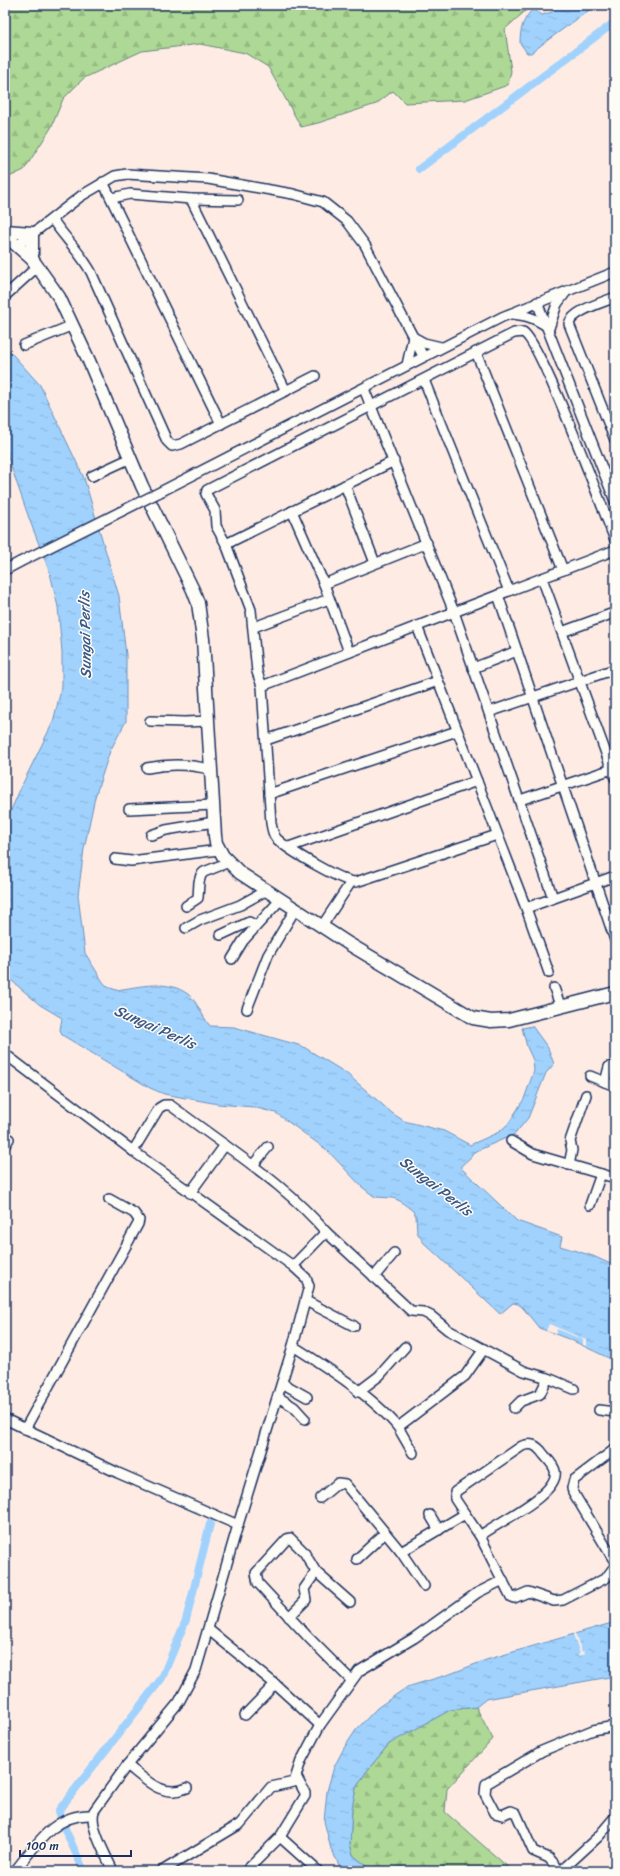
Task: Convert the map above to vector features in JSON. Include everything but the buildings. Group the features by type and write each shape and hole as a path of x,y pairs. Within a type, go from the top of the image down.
{"main road":[{"path":"5,231 36,230 35,262"},
{"path":"5,235 18,245 35,262 59,297 73,325 154,512 198,603 203,639 209,721 215,836 219,850 240,873 322,926 473,1018 492,1021 509,1020 561,1008 615,993"}],"street":[{"path":"18,245 81,196 115,176 127,174 208,179 293,194 323,202 347,221 365,245 423,356"},
{"path":"103,182 221,424"},
{"path":"112,198 130,194 191,199 238,200"},
{"path":"191,199 286,391"},
{"path":"52,218 60,232 81,254 91,272 167,441 175,446 315,376"},
{"path":"5,296 35,262"},
{"path":"5,570 364,389 441,347 509,314 615,272"},
{"path":"549,328 557,304 567,290"},
{"path":"613,298 575,314 570,320 569,324 615,440"},
{"path":"537,302 549,328 615,501"},
{"path":"509,314 537,319 549,328"},
{"path":"24,345 73,325"},
{"path":"497,835 361,881 351,882 341,878 279,841 273,831 262,686 256,667 254,627 249,603 226,544 216,526 216,514 206,494 207,490 372,407 514,333 523,332 530,337 549,376 615,540"},
{"path":"413,337 424,343 441,347"},
{"path":"407,365 413,337"},
{"path":"476,352 564,570"},
{"path":"549,376 565,370"},
{"path":"424,380 509,591"},
{"path":"364,389 454,612 553,898"},
{"path":"92,476 130,458"},
{"path":"226,544 394,461"},
{"path":"345,486 375,563"},
{"path":"292,511 324,584 349,652"},
{"path":"324,584 427,543"},
{"path":"262,686 615,550"},
{"path":"520,800 614,771 542,578"},
{"path":"498,595 563,786 594,883 615,940"},
{"path":"254,627 329,599"},
{"path":"562,632 611,614"},
{"path":"417,626 526,908 549,974"},
{"path":"473,668 517,651"},
{"path":"489,712 532,696 615,669"},
{"path":"266,740 438,681"},
{"path":"150,721 209,721"},
{"path":"269,794 457,731"},
{"path":"147,768 169,765 197,767 212,770"},
{"path":"289,847 476,781"},
{"path":"129,809 214,806"},
{"path":"151,835 166,830 214,822"},
{"path":"115,859 131,861 219,850"},
{"path":"186,906 198,898 200,878 204,872 229,862"},
{"path":"526,908 615,876"},
{"path":"322,926 351,882"},
{"path":"186,928 200,920 240,905 267,890"},
{"path":"232,959 256,926 281,899"},
{"path":"247,1009 268,955 296,908"},
{"path":"221,935 249,922 252,922 256,926"},
{"path":"554,988 561,1008"},
{"path":"5,1054 190,1193 293,1266 308,1282 306,1301 294,1346 238,1525 209,1630 196,1670 185,1693 127,1765 96,1806 92,1815 94,1829 113,1871"},
{"path":"605,1082 609,1067 615,1067"},
{"path":"590,1076 615,1086"},
{"path":"569,1164 572,1150 570,1141 586,1094"},
{"path":"133,1151 159,1108 164,1105 170,1105 253,1165 282,1190 411,1311 423,1312 431,1316 446,1329 524,1371 548,1378 574,1389"},
{"path":"511,1140 532,1154 615,1178"},
{"path":"190,1193 225,1145"},
{"path":"253,1165 268,1147"},
{"path":"590,1205 601,1174"},
{"path":"25,1429 138,1224 139,1220 134,1213 109,1198"},
{"path":"293,1266 326,1232"},
{"path":"374,1277 394,1253"},
{"path":"306,1301 354,1326"},
{"path":"294,1346 383,1411 398,1427 413,1453"},
{"path":"358,1392 381,1373 405,1347"},
{"path":"398,1427 465,1376 484,1349"},
{"path":"514,1408 521,1401 540,1394 548,1378"},
{"path":"282,1383 307,1397"},
{"path":"278,1397 294,1407 305,1418"},
{"path":"599,1410 615,1412"},
{"path":"5,1419 201,1510 238,1525"},
{"path":"480,1536 530,1505 543,1494 555,1476 554,1467 534,1445 528,1444 522,1446 455,1492 454,1499 480,1536 513,1598 528,1592 558,1601 568,1599 606,1578 615,1566"},
{"path":"615,1449 574,1480 572,1488 615,1562"},
{"path":"320,1498 335,1484 343,1483 400,1552 424,1586"},
{"path":"400,1552 465,1514"},
{"path":"430,1515 439,1530"},
{"path":"357,1559 385,1533"},
{"path":"350,1602 316,1572 304,1552 290,1538 287,1539 256,1574 256,1580 289,1617 351,1680"},
{"path":"606,1547 615,1543"},
{"path":"289,1617 306,1600 304,1589 316,1572"},
{"path":"162,1871 245,1820 271,1787 292,1783 296,1778 301,1761 320,1725 351,1680 364,1668 398,1649 477,1593 503,1580"},
{"path":"209,1630 275,1684 320,1725"},
{"path":"245,1715 275,1684"},
{"path":"615,1726 593,1730 539,1753 486,1784 486,1794 495,1813 502,1815 511,1811 516,1812 534,1851 549,1858 561,1871 598,1837 615,1817"},
{"path":"127,1765 159,1789 173,1792 186,1788"},
{"path":"248,1869 280,1837 305,1796 305,1793 296,1778"},
{"path":"15,1871 48,1832 66,1819 77,1814 92,1815"},
{"path":"280,1837 318,1871"}],"green space":[{"path":"5,5 532,5 505,29 511,71 508,85 465,100 405,103 393,91 376,104 301,127 268,67 245,53 200,44 142,51 84,78 63,99 51,128 24,170 5,179"},
{"path":"532,5 551,5 548,9 542,9"},
{"path":"476,1707 493,1739 447,1789 445,1812 509,1868 515,1871 372,1871 353,1855 350,1844 352,1808 356,1788 366,1772 389,1744 404,1735 450,1710"}],"water":[{"path":"557,5 579,5 585,8 596,5 531,53 527,53 520,43 521,29 524,20 533,9 542,15 552,12"},
{"name":"Sungai Perlis","path":"5,346 40,385 84,478 119,596 126,655 126,721 110,751 95,797 84,849 78,895 85,953 103,982 108,987 116,990 163,985 181,990 192,998 210,1026 234,1027 302,1046 346,1073 392,1113 404,1121 444,1131 470,1145 499,1132 508,1124 524,1099 534,1071 533,1060 527,1047 522,1028 532,1026 548,1048 554,1064 546,1073 528,1118 515,1134 472,1153 472,1156 461,1166 461,1168 517,1221 562,1237 560,1246 593,1256 615,1266 615,1361 571,1340 539,1328 518,1304 513,1303 500,1314 423,1242 417,1232 416,1216 413,1211 400,1201 393,1198 375,1197 362,1187 327,1150 276,1113 253,1107 218,1104 164,1094 150,1088 62,1035 60,1030 62,1018 40,1005 5,975 5,824 22,785 53,722 62,686 62,652 58,607 50,573 5,449"},
{"path":"615,1622 615,1676 486,1699 476,1707 450,1710 389,1744 366,1772 356,1788 352,1808 350,1844 353,1855 372,1871 342,1871 331,1849 324,1821 327,1791 334,1767 344,1748 356,1730 377,1708 407,1687 450,1674 486,1660"}],"pier":[{"path":"549,1324 586,1340 586,1346 583,1345 583,1340 557,1329 556,1334 546,1331"},
{"path":"575,1633 582,1652 584,1651 585,1654 579,1656 578,1654 580,1653 573,1634"}],"waterway":[{"path":"419,169 615,22"},
{"path":"84,1871 60,1818 59,1810 162,1678 186,1620 210,1524"}]}
